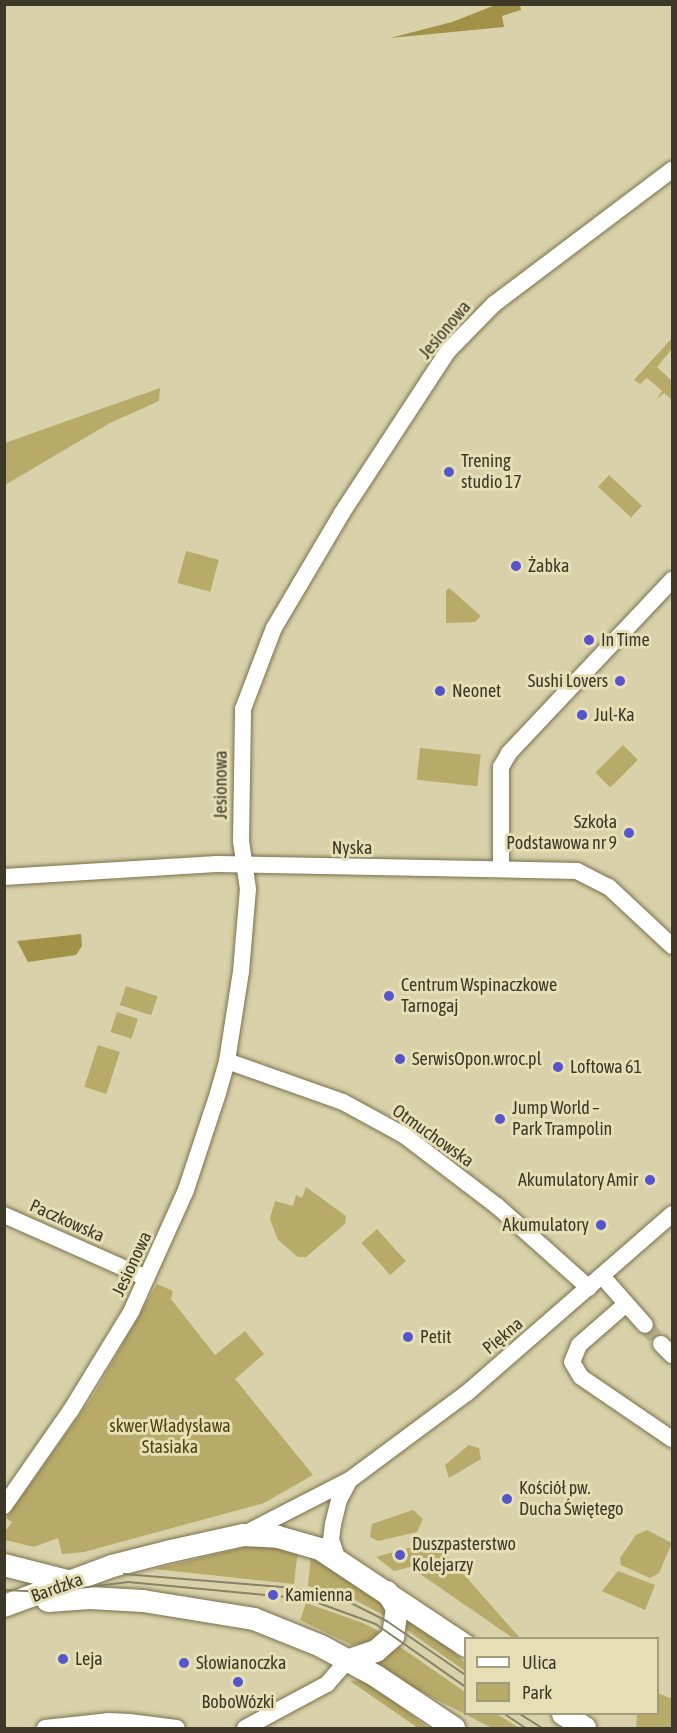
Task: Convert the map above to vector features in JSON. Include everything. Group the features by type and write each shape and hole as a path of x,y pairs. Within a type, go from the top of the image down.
{"street":[{"name":"Jesionowa","path":"4,1506 108,1353 146,1278 186,1190 227,1061 248,890 243,865 239,763 243,709 248,690 274,628 342,513 448,351 465,332 511,291 672,170"},
{"path":"501,868 501,768 509,753 672,580"},
{"name":"Nyska","path":"4,877 243,865 577,871 594,878 672,946"},
{"name":"Otmuchowska","path":"227,1061 342,1102 405,1136 497,1206 589,1288"},
{"name":"Piękna","path":"243,1535 322,1497 351,1479 466,1393 672,1214"},
{"name":"Paczkowska","path":"4,1215 146,1278"},
{"path":"602,1276 645,1325"},
{"path":"626,1304 579,1346 572,1362 581,1377 672,1439"},
{"name":"Piękna","path":"338,1560 331,1540 333,1524 339,1500 351,1479"},
{"name":"Bardzka","path":"7,1604 75,1583 120,1564 243,1535 307,1544 338,1560 464,1645"},
{"path":"4,1566 75,1583"},
{"path":"244,1728 327,1684 347,1661 376,1651 393,1636 398,1615 387,1592"},
{"name":"Bardzka","path":"7,1604 90,1598 199,1608 254,1619 297,1634 347,1661 454,1728"},
{"path":"566,1715 585,1728"},
{"path":"45,1728 131,1725 177,1728"}],"green space":[{"path":"672,338 672,349 657,367 672,381 672,400 664,393 656,400 662,391 647,378 640,384 634,380"},
{"path":"160,388 159,401 110,423 5,485 5,443"},
{"path":"609,475 642,506 631,517 598,487"},
{"path":"186,551 219,560 210,592 177,583"},
{"path":"449,588 481,616 475,622 446,623 446,591"},
{"path":"623,745 638,760 610,787 595,773"},
{"path":"420,748 481,754 477,786 417,780"},
{"path":"126,986 157,996 151,1015 120,1005"},
{"path":"117,1012 138,1019 131,1039 111,1032"},
{"path":"98,1045 120,1052 106,1094 84,1087"},
{"path":"306,1187 346,1216 345,1224 306,1257 298,1257 278,1240 270,1219 275,1201 293,1206 296,1195 302,1198"},
{"path":"377,1229 406,1261 390,1275 361,1243"},
{"name":"skwer Władysława Stasiaka","path":"157,1284 173,1291 171,1299 215,1355 245,1331 264,1354 235,1379 313,1475 264,1503 84,1552 62,1554 58,1538 34,1547 5,1540 5,1532 12,1522 6,1518 93,1396"},
{"path":"469,1445 479,1448 481,1459 449,1478 445,1465"},
{"path":"413,1510 423,1519 417,1532 378,1541 370,1537 372,1524"},
{"path":"647,1530 672,1543 659,1573 650,1578 621,1565 620,1558 636,1535"},
{"path":"254,1545 298,1549 294,1584 155,1569"},
{"path":"415,1546 443,1551 519,1637 512,1637 410,1567 394,1571 376,1557"},
{"path":"311,1554 381,1598 389,1618 355,1600 308,1586"},
{"path":"618,1571 655,1585 645,1610 602,1591"},
{"path":"306,1603 363,1623 382,1633 379,1640 352,1645 300,1620"},
{"path":"409,1621 444,1642 464,1662 464,1670 404,1628"},
{"path":"396,1644 464,1691 464,1714 393,1677 373,1662"},
{"path":"364,1680 428,1728 418,1728 350,1681"},
{"path":"659,1693 672,1699 672,1728 636,1728 637,1715 659,1715"},
{"path":"467,1715 499,1715 519,1728 492,1728"}],"shaded area":[{"path":"498,4 520,5 521,10 502,16 504,27 390,38 452,22"},
{"path":"81,934 82,946 76,955 28,962 17,941"}],"tunnel":[{"path":"645,1325 661,1344"}],"tram line":[{"path":"124,1574 293,1588 345,1600 387,1621 464,1674"},
{"path":"4,1590 48,1592 128,1582 308,1599 376,1624 464,1686"},
{"path":"506,1715 526,1728"},
{"path":"522,1715 542,1728"}],"place":[{"name":"Trening studio 17","path":"449,472"},
{"name":"Żabka","path":"516,566"},
{"name":"In Time","path":"589,640"},
{"name":"Sushi Lovers","path":"620,681"},
{"name":"Neonet","path":"440,691"},
{"name":"Jul-Ka","path":"582,715"},
{"name":"Szkoła Podstawowa nr 9","path":"629,833"},
{"name":"Centrum Wspinaczkowe Tarnogaj","path":"389,996"},
{"name":"SerwisOpon.wroc.pl","path":"400,1059"},
{"name":"Loftowa 61","path":"558,1067"},
{"name":"Jump World – Park Trampolin","path":"500,1119"},
{"name":"Akumulatory Amir","path":"650,1180"},
{"name":"Akumulatory","path":"601,1225"},
{"name":"Petit","path":"408,1337"},
{"name":"Kościół pw. Ducha Świętego","path":"507,1499"},
{"name":"Duszpasterstwo Kolejarzy","path":"400,1555"},
{"name":"Kamienna","path":"273,1595"},
{"name":"Leja","path":"63,1659"},
{"name":"Słowianoczka","path":"184,1663"},
{"name":"BoboWózki","path":"238,1682"}]}
